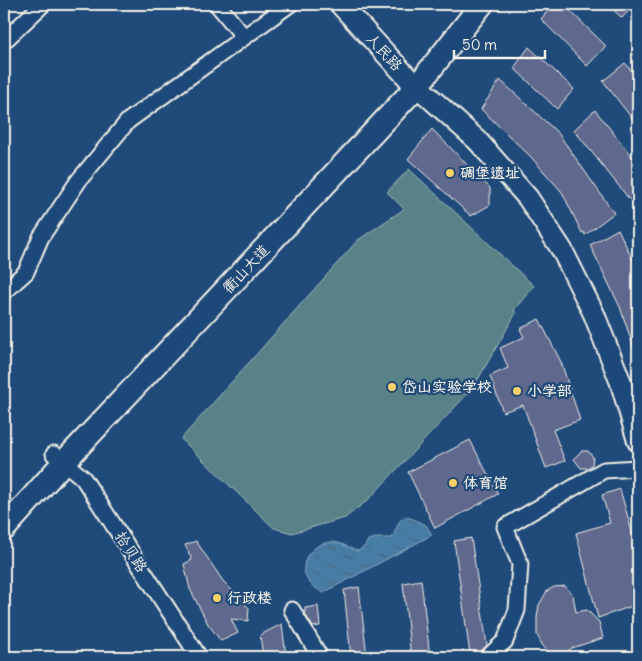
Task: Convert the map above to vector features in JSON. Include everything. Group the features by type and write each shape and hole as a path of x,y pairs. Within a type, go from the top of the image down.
{"main road":[{"name":"衢山大道","path":"413,82 466,4"},
{"name":"衢山大道","path":"4,510 59,458 413,82 482,4"},
{"name":"衢山大道","path":"4,529 59,458"}],"street":[{"path":"4,41 43,4"},
{"path":"217,4 244,37"},
{"path":"4,292 26,272 41,237 79,180 128,121 290,4"},
{"name":"人民路","path":"340,4 413,82 477,140 528,198 562,250 594,314 621,383 638,442"},
{"name":"拾贝路","path":"59,458 83,478 200,657"},
{"path":"488,657 505,640 517,610 520,564 505,528 604,470 638,468"},
{"path":"292,610 320,657"}],"green space":[{"path":"409,169 534,286 514,310 516,313 473,388 368,500 345,518 292,533 274,528 181,439 358,240 404,209 387,192"}],"water":[{"path":"406,516 426,525 432,535 323,593 307,580 304,564 314,548 332,542 358,551 365,546 368,540 392,538 399,522"}],"building":[{"path":"553,4 563,4 606,46 587,66 541,19"},
{"path":"607,4 635,4 622,18"},
{"path":"529,47 574,89 557,109 514,68"},
{"path":"625,63 638,79 638,126 603,81"},
{"path":"500,80 558,133 614,213 585,235 584,232 582,233 562,192 531,157 481,109"},
{"path":"595,110 638,164 638,193 630,200 574,130"},
{"name":"碉堡遗址","path":"432,129 490,188 490,205 471,216 408,159"},
{"path":"618,229 638,271 638,355 636,355 620,307 590,245"},
{"path":"539,319 561,362 580,420 553,430 565,461 546,468 523,405 503,412 490,376 508,368 500,348 524,337 520,329"},
{"name":"体育馆","path":"470,440 498,494 435,528 408,472"},
{"path":"581,451 588,451 593,457 592,465 587,468 581,468 574,459"},
{"path":"620,489 638,554 638,604 598,618 576,533 610,523 602,495"},
{"path":"471,538 487,645 480,652 470,654 454,541"},
{"name":"行政楼","path":"196,541 223,581 249,608 248,621 231,619 238,633 221,641 208,624 190,589 184,564 192,560 185,545"},
{"path":"421,580 430,657 411,657 403,583"},
{"path":"565,586 573,595 576,612 587,610 599,622 603,638 572,648 561,655 552,655 543,646 537,635 539,605 547,591 554,587"},
{"path":"359,587 367,657 351,657 344,590"},
{"path":"318,606 320,626 313,627 305,614 305,608"},
{"path":"282,624 286,657 263,657 260,635"}],"place":[{"name":"碉堡遗址","path":"450,173"},
{"name":"岱山实验学校","path":"392,387"},
{"name":"小学部","path":"517,391"},
{"name":"体育馆","path":"453,483"},
{"name":"行政楼","path":"217,598"}]}
